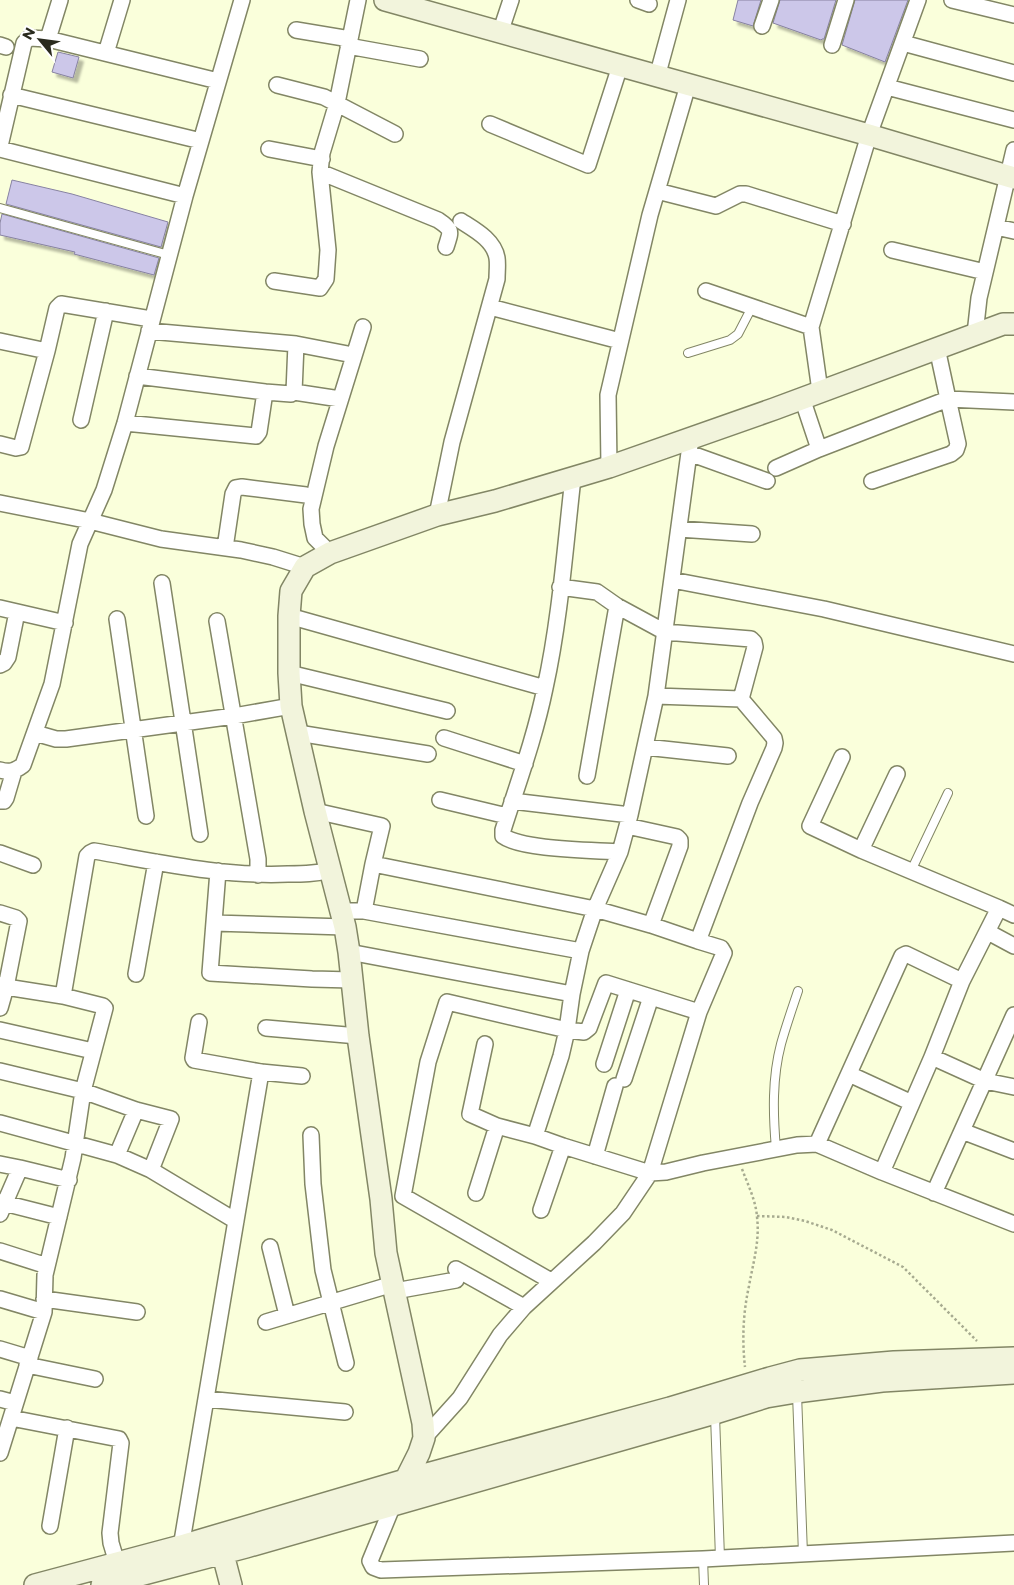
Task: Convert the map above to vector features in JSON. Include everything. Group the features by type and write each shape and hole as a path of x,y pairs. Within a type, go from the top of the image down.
{"street":[{"path":"48,39 60,0"},
{"path":"106,53 122,0"},
{"path":"0,801 4,801 6,798 7,770 23,765 52,684 66,622 80,544 104,490 125,424 185,196 242,0"},
{"path":"274,280 320,288 326,279 328,250 321,165 337,103 358,0"},
{"path":"384,0 869,135 1011,177"},
{"path":"500,33 510,0"},
{"path":"657,76 678,0"},
{"path":"762,26 771,0"},
{"path":"832,45 846,0"},
{"path":"819,449 811,395 811,327 844,224 869,135 904,43 918,0"},
{"path":"952,0 1014,15"},
{"path":"296,30 420,59"},
{"path":"185,196 0,148 25,40 29,38 48,39 218,81"},
{"path":"904,43 1014,72"},
{"path":"490,124 588,165 620,66"},
{"path":"277,85 324,96 395,134"},
{"path":"609,467 608,395 657,191 688,85"},
{"path":"887,87 1014,120"},
{"path":"11,95 202,141"},
{"path":"269,149 321,165 438,220 448,226 451,232 446,247"},
{"path":"976,334 979,298 996,227 1011,177 1014,150"},
{"path":"657,191 716,206 740,194 746,194 844,224"},
{"path":"438,515 452,442 497,279 497,258 492,245 479,233 461,221"},
{"path":"996,227 1014,231"},
{"path":"892,250 985,272"},
{"path":"706,291 811,327"},
{"path":"0,444 16,448 21,447 60,304 106,311 150,325 296,344 353,355"},
{"path":"490,307 620,340"},
{"path":"81,420 106,311"},
{"path":"1014,324 1003,324 811,395 690,446 609,467 495,501 438,515 330,553 305,567 291,591 289,616 291,706 314,811 343,919 349,952 358,1036 381,1199 386,1254 423,1423 424,1438 419,1453 393,1505 370,1561 373,1567 381,1570 703,1559 1014,1543"},
{"path":"330,553 315,538 311,509 340,399 363,327"},
{"path":"0,341 47,351"},
{"path":"294,392 296,344"},
{"path":"872,481 951,454 956,450 958,444 937,348"},
{"path":"137,376 265,392 291,394 294,392 340,399"},
{"path":"125,424 256,436 259,432 265,392"},
{"path":"690,446 772,475 819,449 948,400 1014,402"},
{"path":"535,1136 561,1056 581,951 620,852 629,820 656,696 690,446"},
{"path":"573,478 560,587 545,688 525,764 503,830 503,836 508,840 539,847 620,852"},
{"path":"225,548 233,494 236,488 242,487 306,495"},
{"path":"0,503 90,521 161,539 273,557 305,567"},
{"path":"679,528 752,534"},
{"path":"672,580 824,609 1014,654"},
{"path":"162,583 200,834"},
{"path":"560,587 597,592 617,606 665,632 751,639 754,642 755,648 741,699"},
{"path":"587,776 617,606"},
{"path":"0,608 66,622"},
{"path":"0,665 8,658 17,612"},
{"path":"289,616 545,688"},
{"path":"118,619 146,816"},
{"path":"217,621 258,859 258,875"},
{"path":"289,673 446,711"},
{"path":"656,696 741,699 774,738 775,742 698,941"},
{"path":"35,733 56,739 66,739 234,716 291,706"},
{"path":"298,734 428,754"},
{"path":"444,738 525,764"},
{"path":"645,747 728,756"},
{"path":"842,757 810,826 861,850 1014,915"},
{"path":"861,850 897,774"},
{"path":"440,800 507,816"},
{"path":"512,801 629,820 680,840 680,846 651,925"},
{"path":"314,811 382,826 364,911"},
{"path":"63,996 88,856 94,850 218,872 258,875 319,873 330,870"},
{"path":"0,853 33,865"},
{"path":"136,974 156,862"},
{"path":"373,864 596,909 721,948 724,953 699,1012 650,1173 623,1213 594,1243 524,1307 500,1335 460,1398 424,1438"},
{"path":"218,872 210,973 352,980"},
{"path":"882,1172 932,1057 962,981 999,908"},
{"path":"214,923 343,919 364,911 581,951"},
{"path":"0,913 16,918 19,921 3,986 0,1008"},
{"path":"988,932 1014,946"},
{"path":"349,952 572,994"},
{"path":"817,1144 902,956 906,954 962,981"},
{"path":"403,1196 428,1062 447,1002 566,1030 584,1032 590,1028 606,983 699,1012"},
{"path":"0,1451 44,1306 45,1275 69,1180 83,1091 104,1007 63,996 3,986"},
{"path":"604,1064 628,990"},
{"path":"595,1156 651,997"},
{"path":"934,1193 1013,1018"},
{"path":"199,1022 194,1060 261,1072 302,1076"},
{"path":"266,1028 358,1036"},
{"path":"0,1030 93,1051"},
{"path":"485,1044 470,1114 497,1126 535,1136 650,1173 666,1172 797,1145 817,1144 1014,1224"},
{"path":"932,1057 984,1081 1014,1087"},
{"path":"0,1071 83,1091 171,1120 152,1170"},
{"path":"180,1555 261,1072"},
{"path":"848,1074 912,1103"},
{"path":"117,1155 136,1110"},
{"path":"0,1123 117,1155 152,1170 236,1221"},
{"path":"476,1193 497,1126"},
{"path":"962,1131 1014,1151"},
{"path":"311,1135 317,1228 323,1270 346,1362"},
{"path":"541,1210 563,1146"},
{"path":"0,1164 69,1180"},
{"path":"20,1168 1,1206 59,1217"},
{"path":"381,1199 403,1196 551,1282"},
{"path":"270,1247 287,1315"},
{"path":"0,1251 47,1266"},
{"path":"266,1322 332,1301 456,1274 524,1307"},
{"path":"0,1299 44,1306 137,1312"},
{"path":"0,1349 28,1362 95,1378"},
{"path":"220,1544 405,1480 713,1405 796,1392 895,1371 1004,1358"},
{"path":"102,1585 180,1555 220,1544 393,1505 713,1405 748,1384 800,1370 1014,1373"},
{"path":"0,1398 15,1403"},
{"path":"206,1399 345,1412"},
{"path":"11,1418 119,1439 121,1443 110,1533 117,1563"},
{"path":"50,1526 67,1428"},
{"path":"220,1544 231,1585"},
{"path":"35,1585 117,1563 180,1555"}],"lane":[{"path":"0,208 169,254"},
{"path":"688,353 730,340 738,334 752,307"},
{"path":"911,871 948,793"},
{"path":"776,1149 773,1120 775,1083 781,1044 798,991"},
{"path":"796,1392 803,1554"},
{"path":"713,1405 720,1558"},
{"path":"703,1559 704,1585"}],"path":[{"path":"738,1156 753,1196 758,1235 744,1314 743,1344 748,1384"},
{"path":"757,1216 786,1217 832,1230 903,1266 1004,1358"}],"building":[{"path":"738,0 761,0 753,26 733,20"},
{"path":"780,0 836,0 824,39 821,40 773,23"},
{"path":"855,0 908,0 885,62 842,45"},
{"path":"58,52 79,57 73,78 52,72"},
{"path":"12,180 72,194 168,222 161,247 6,204"},
{"path":"2,214 159,258 154,275 74,254 75,252 0,235"}]}
